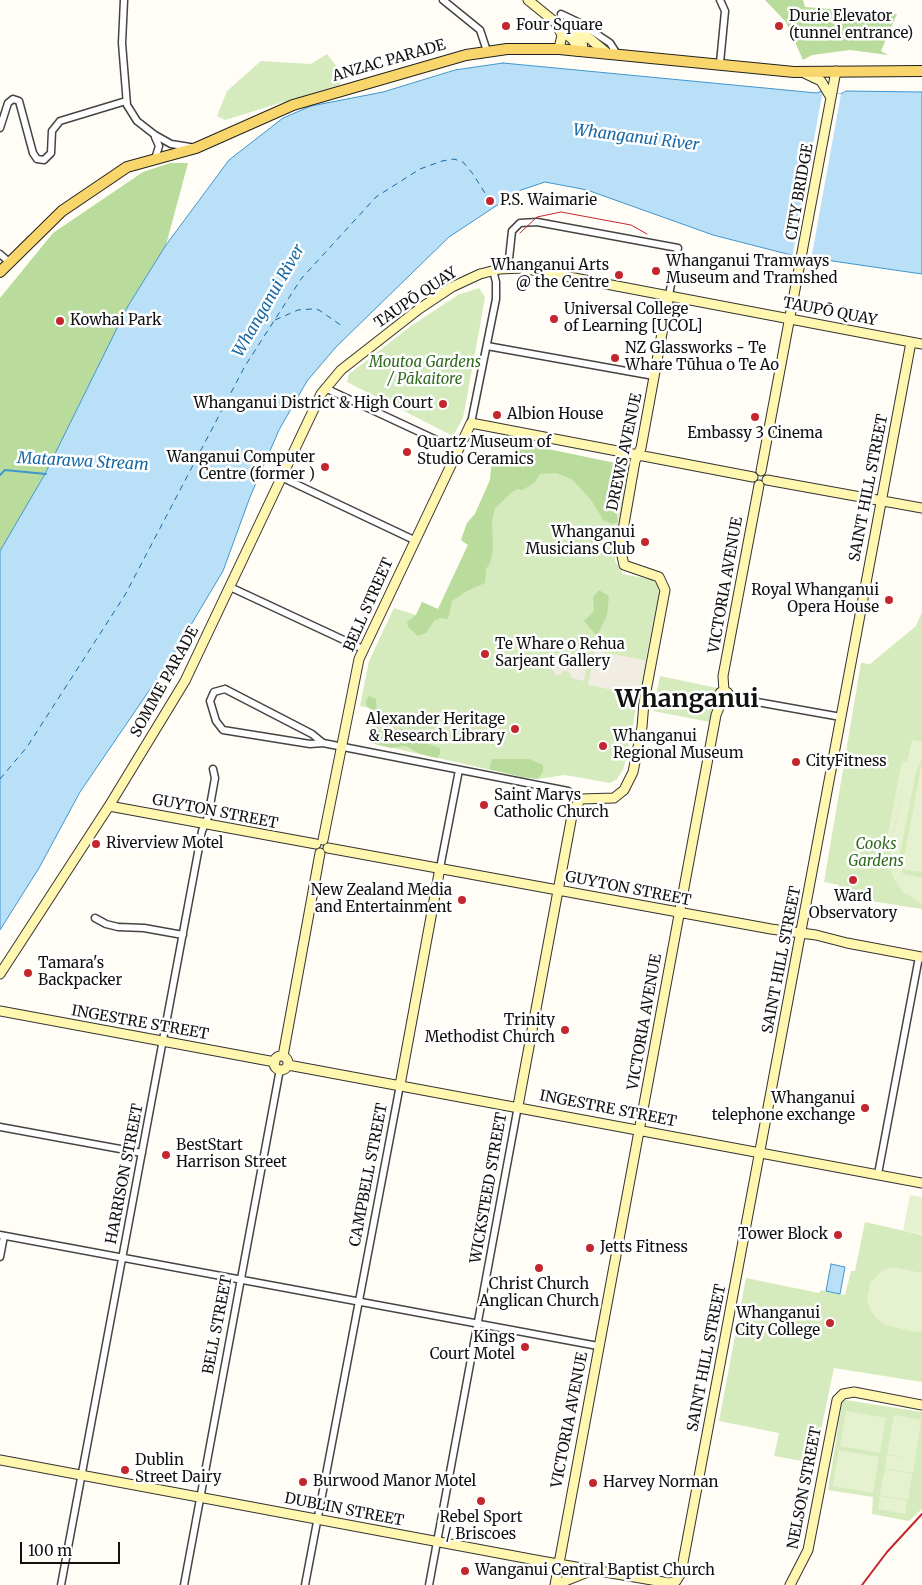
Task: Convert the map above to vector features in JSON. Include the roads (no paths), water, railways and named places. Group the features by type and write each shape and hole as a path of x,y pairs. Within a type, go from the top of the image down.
{"main road":[{"name":"ANZAC PARADE","path":"0,272 62,211 127,167 196,148 293,104 487,51 507,48 558,49 802,72 922,71"}],"street":[{"path":"124,0 122,43 126,101 132,115 155,135 171,144 196,148"},
{"path":"443,0 480,30 487,51"},
{"path":"528,0 561,26 580,51"},
{"path":"720,0 725,11 720,63"},
{"path":"561,14 580,23 610,43 612,54"},
{"path":"558,49 562,35 561,26"},
{"path":"561,26 579,30 612,54"},
{"name":"CITY BRIDGE","path":"790,318 830,94 836,71"},
{"path":"802,72 821,80 830,94"},
{"path":"0,128 8,103 13,99 19,101 33,153 37,159 44,160 51,153 52,131 60,121 126,101"},
{"path":"155,135 159,146 155,159"},
{"name":"DREWS AVENUE","path":"508,268 512,231 516,225 525,221 678,248 621,538 620,554 624,565 659,577 664,584 664,596 644,702 642,727 633,772 628,784 620,794 611,798 581,799"},
{"path":"0,254 9,262"},
{"name":"TAUPŌ QUAY","path":"325,388 354,359 419,309 452,287 493,270 508,268 669,295 922,344"},
{"path":"493,270 497,294 471,423 638,454 760,481 922,508"},
{"path":"760,481 756,472 761,472 790,318"},
{"name":"SAINT HILL STREET","path":"678,1583 911,342"},
{"path":"487,346 654,376"},
{"path":"325,388 458,450"},
{"name":"SOMME PARADE","path":"0,974 109,806 185,681 311,412 325,388"},
{"name":"BELL STREET","path":"184,1585 340,746 363,649 471,423"},
{"path":"281,477 414,540"},
{"name":"VICTORIA AVENUE","path":"555,1585 716,715 725,696 723,676 760,481"},
{"path":"230,586 363,649"},
{"path":"323,743 312,734 233,692 221,689 212,694 210,700 220,727 226,731 310,744 323,743 340,746 568,791 581,799"},
{"path":"725,696 841,717"},
{"name":"HARRISON STREET","path":"61,1585 162,1041 215,778 213,768"},
{"name":"CAMPBELL STREET","path":"305,1585 459,770"},
{"name":"WICKSTEED STREET","path":"429,1585 573,810 581,799"},
{"name":"GUYTON STREET","path":"109,806 921,957"},
{"path":"95,918 118,927 144,928 183,935"},
{"path":"878,1174 921,957"},
{"name":"INGESTRE STREET","path":"0,1011 922,1182"},
{"path":"0,1127 142,1153"},
{"path":"0,1257 2,1235 598,1346"},
{"name":"NELSON STREET","path":"790,1585 808,1550 836,1404 842,1394 854,1392 922,1405"},
{"name":"DUBLIN STREET","path":"0,1460 436,1542 669,1583 678,1583"},
{"path":"555,1585 593,1570"}],"water":[{"name":"Whanganui River","path":"503,63 817,93 822,91 841,94 846,91 922,92 922,274 791,255 713,235 587,190 545,182 521,190 449,237 336,347 307,381 279,430 250,497 223,571 170,660 80,792 39,868 0,930 0,551 45,474 128,306 166,245 229,160 283,118 311,106 383,92 455,70"},
{"path":"831,1264 845,1267 840,1294 826,1291"}],"waterway":[{"name":"Matarawa Stream","path":"0,475 5,470 46,474"}],"tram line":[{"path":"520,233 537,217 561,212 631,225 647,234"}],"railway":[{"path":"862,1585 887,1552 922,1514"}],"place":[{"name":"Four Square","path":"506,26"},
{"name":"Durie Elevator (tunnel entrance)","path":"779,26"},
{"name":"P.S. Waimarie","path":"490,201"},
{"name":"Whanganui Tramways Museum and Tramshed","path":"656,271"},
{"name":"Whanganui Arts @ the Centre","path":"619,275"},
{"name":"Universal College of Learning [UCOL]","path":"554,319"},
{"name":"Kowhai Park","path":"60,321"},
{"name":"NZ Glassworks - Te Whare Tūhua o Te Ao","path":"615,358"},
{"name":"Whanganui District & High Court","path":"443,404"},
{"name":"Albion House","path":"497,415"},
{"name":"Embassy 3 Cinema","path":"755,417"},
{"name":"Quartz Museum of Studio Ceramics","path":"407,452"},
{"name":"Wanganui Computer Centre (former )","path":"325,467"},
{"name":"Whanganui Musicians Club","path":"645,542"},
{"name":"Royal Whanganui Opera House","path":"889,600"},
{"name":"Te Whare o Rehua Sarjeant Gallery","path":"485,654"},
{"name":"Alexander Heritage & Research Library","path":"515,729"},
{"name":"Whanganui Regional Museum","path":"603,746"},
{"name":"CityFitness","path":"796,762"},
{"name":"Saint Marys Catholic Church","path":"484,805"},
{"name":"Riverview Motel","path":"96,844"},
{"name":"Ward Observatory","path":"853,880"},
{"name":"New Zealand Media and Entertainment","path":"462,900"},
{"name":"Tamara's Backpacker","path":"28,973"},
{"name":"Trinity Methodist Church","path":"565,1030"},
{"name":"Whanganui telephone exchange","path":"865,1108"},
{"name":"BestStart Harrison Street","path":"166,1155"},
{"name":"Tower Block","path":"838,1235"},
{"name":"Jetts Fitness","path":"590,1248"},
{"name":"Christ Church Anglican Church","path":"539,1268"},
{"name":"Whanganui City College","path":"830,1323"},
{"name":"Kings Court Motel","path":"525,1347"},
{"name":"Dublin Street Dairy","path":"125,1470"},
{"name":"Burwood Manor Motel","path":"303,1482"},
{"name":"Harvey Norman","path":"593,1483"},
{"name":"Rebel Sport / Briscoes","path":"481,1501"},
{"name":"Wanganui Central Baptist Church","path":"465,1571"}],"district":[{"name":"Whanganui","path":"687,700"}],"park label":[{"name":"Moutoa Gardens / Pākaitore","path":"425,372"},
{"name":"Cooks Gardens","path":"876,854"}]}
